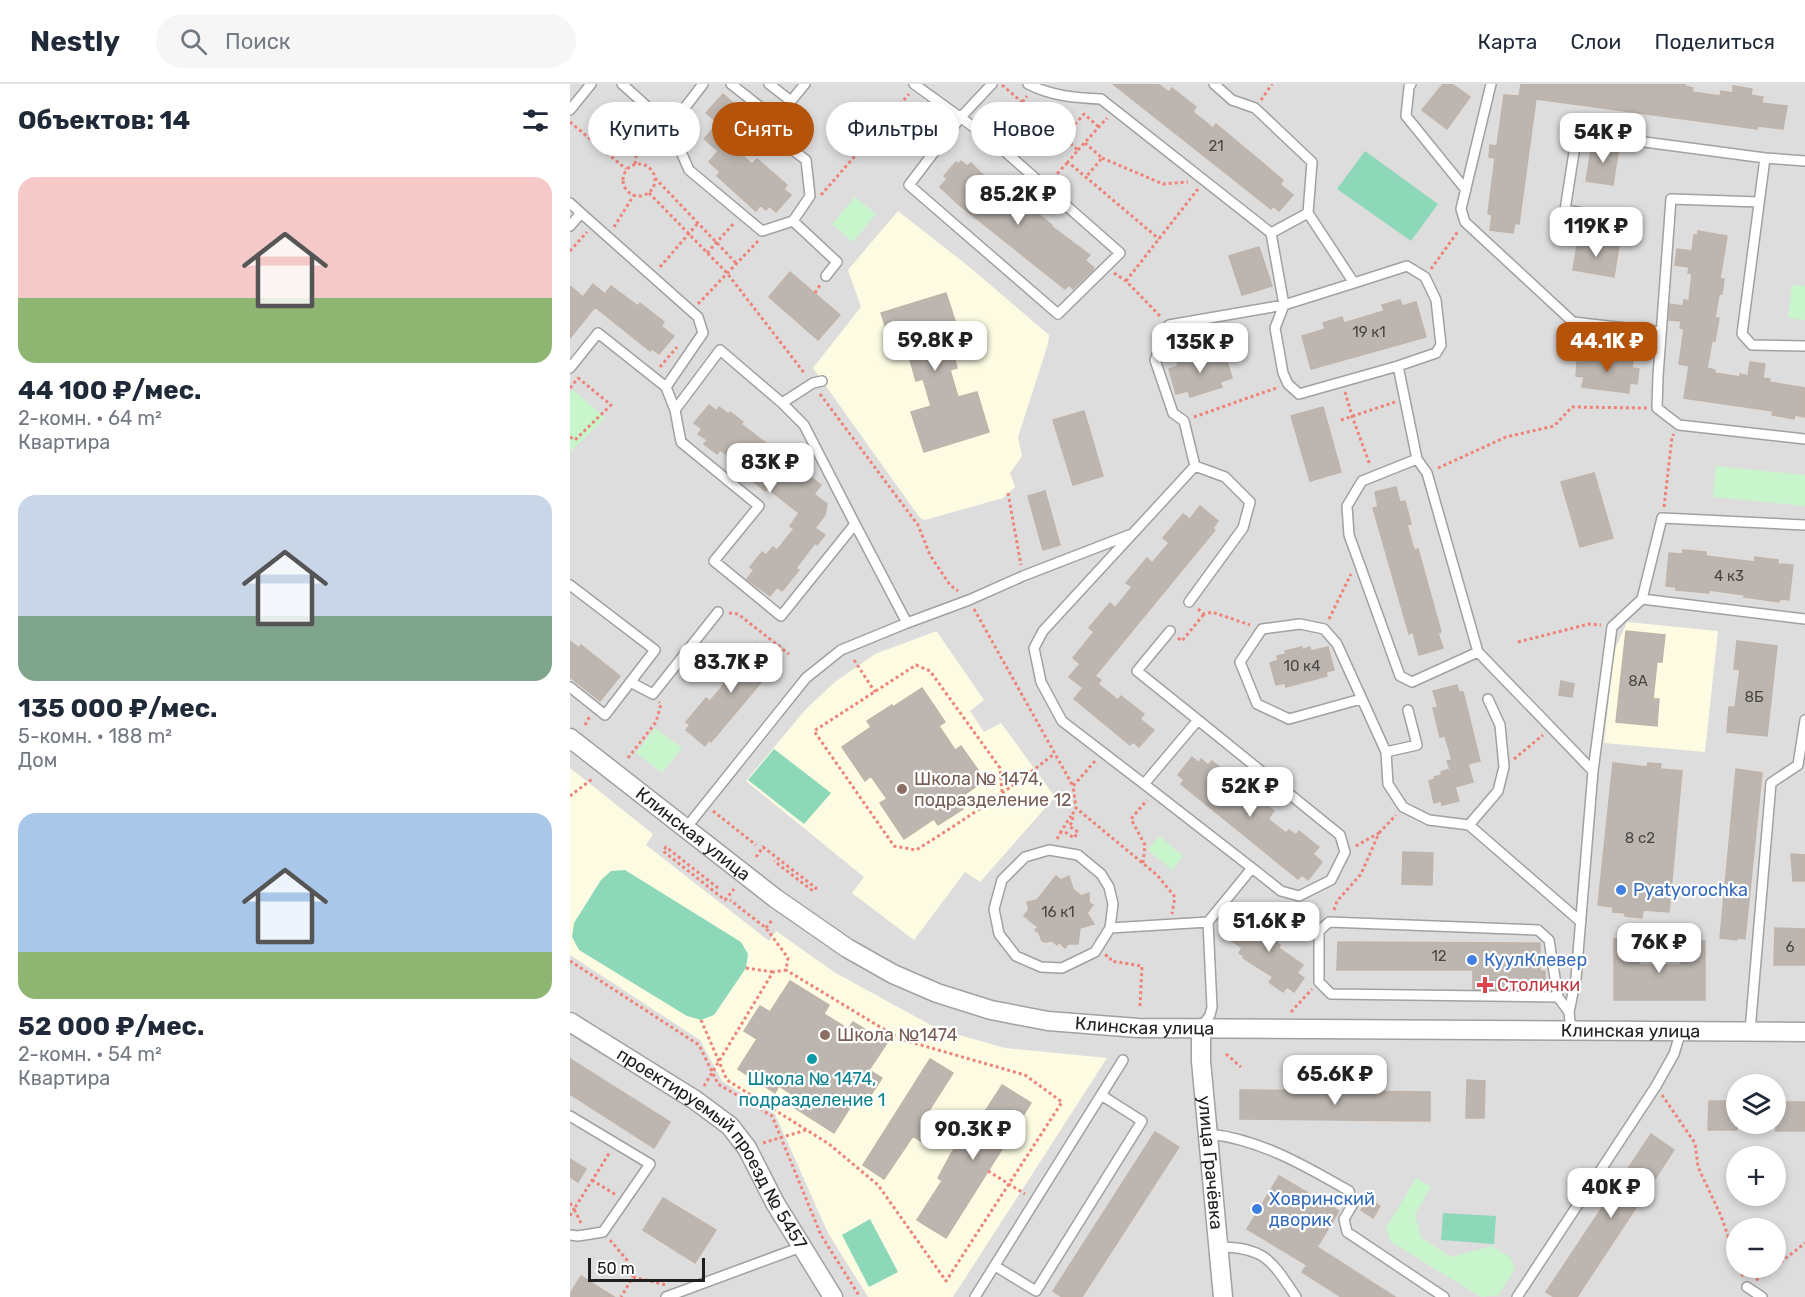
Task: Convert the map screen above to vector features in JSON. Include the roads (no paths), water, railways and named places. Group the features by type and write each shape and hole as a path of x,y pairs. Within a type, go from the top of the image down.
{"street":[{"name":"Клинская улица","path":"570,738 776,898 847,948 893,974 937,993 991,1010 1048,1021 1138,1028 1570,1021 1681,1031 1805,1032"},
{"name":"проектируемый проезд № 5457","path":"570,1023 695,1100 730,1126 747,1148 775,1203 833,1297"},
{"name":"улица Грачёвка","path":"1201,1028 1201,1061 1223,1297"}],"lane":[{"path":"570,111 591,84"},
{"path":"622,84 643,102"},
{"path":"689,102 703,84"},
{"path":"683,156 689,170 762,231 793,221 810,196 806,160 760,126 764,110 730,84"},
{"path":"770,84 791,101 805,84"},
{"path":"915,85 960,118 993,141 1120,253 1058,314 909,185 960,118 992,84"},
{"path":"1214,84 1232,100 1255,108 1312,162 1308,213 1353,283"},
{"path":"1491,84 1461,209 1465,222 1573,322 1661,332"},
{"path":"1408,85 1406,116 1466,190"},
{"path":"1031,86 1071,98 1101,99 1271,233 1284,305 1275,328 1283,373 1288,384 1299,394 1436,353 1441,345 1436,300 1425,278 1407,266 1284,305 1169,325 1155,360 1173,413 1184,421 1195,466"},
{"path":"1595,215 1564,210 1577,133 1765,158 1805,161"},
{"path":"1765,158 1742,334 1752,345 1805,346"},
{"path":"1759,202 1671,198 1657,408 1679,425 1805,439"},
{"path":"570,203 698,317 703,333 666,387"},
{"path":"570,226 581,213"},
{"path":"1271,233 1308,213"},
{"path":"793,221 837,262 826,276"},
{"path":"570,368 598,333 666,387 675,410 681,442 759,506 714,561 781,616 855,524"},
{"path":"675,410 720,350 782,402 804,425 907,622"},
{"path":"1398,366 1417,459 1427,473 1478,652 1593,771"},
{"path":"782,402 817,382"},
{"path":"1417,459 1362,481 1347,506 1349,535 1400,676 1413,682 1478,652"},
{"path":"1170,631 1137,671 1340,835 1345,852 1331,880 1299,896 1281,891 1062,721 1041,682 1034,648 1043,631 1195,466"},
{"path":"1189,602 1243,528 1250,502 1225,477 1195,466"},
{"path":"1570,1021 1576,978 1593,771 1612,627 1642,599 1662,518 1805,525"},
{"path":"686,828 806,678 842,650 1131,534"},
{"path":"570,585 655,650 606,714 570,687"},
{"path":"1642,599 1805,619"},
{"path":"630,682 653,694 718,612"},
{"path":"1360,699 1289,719 1257,704 1240,662 1262,629 1300,624 1324,629 1337,644 1386,752 1388,784 1403,807 1429,820 1469,825 1581,922"},
{"path":"1469,825 1498,791 1504,767 1500,725 1488,699"},
{"path":"1386,752 1417,745 1408,710"},
{"path":"1144,784 1198,720"},
{"path":"1750,1031 1771,783 1798,765 1805,720"},
{"path":"1049,850 1078,855 1101,873 1109,887 1113,904 1110,928 1095,952 1062,968 1041,968 1016,956 999,934 994,909 1002,880 1025,857 1049,850"},
{"path":"1201,1028 1210,1015 1212,1007 1208,922 1252,868"},
{"path":"1110,928 1208,922"},
{"path":"1558,997 1331,994 1319,982 1319,931 1329,922 1538,930 1549,940 1558,997 1570,1021"},
{"path":"1517,1297 1656,1086 1674,1054 1681,1031"},
{"path":"975,1297 1123,1060"},
{"path":"995,1266 1036,1291 1043,1281 1142,1121 1101,1095"},
{"path":"570,1116 650,1164 603,1232 570,1235"},
{"path":"1209,1134 1228,1136 1298,1161 1349,1191 1353,1204 1344,1219 1347,1232 1444,1297"},
{"path":"666,1297 801,1247"},
{"path":"1219,1247 1239,1247 1253,1250 1264,1256 1274,1265 1296,1297"},
{"path":"1747,1287 1762,1297"}],"place":[{"name":"Школа № 1474, подразделение 12","path":"902,789"},
{"name":"Pyatyorochka","path":"1621,890"},
{"name":"КуулКлевер","path":"1472,960"},
{"name":"Столички","path":"1485,985"},
{"name":"Школа №1474","path":"825,1035"},
{"name":"Школа № 1474, подразделение 1","path":"812,1059"},
{"name":"Ховринский дворик","path":"1257,1209"}]}
